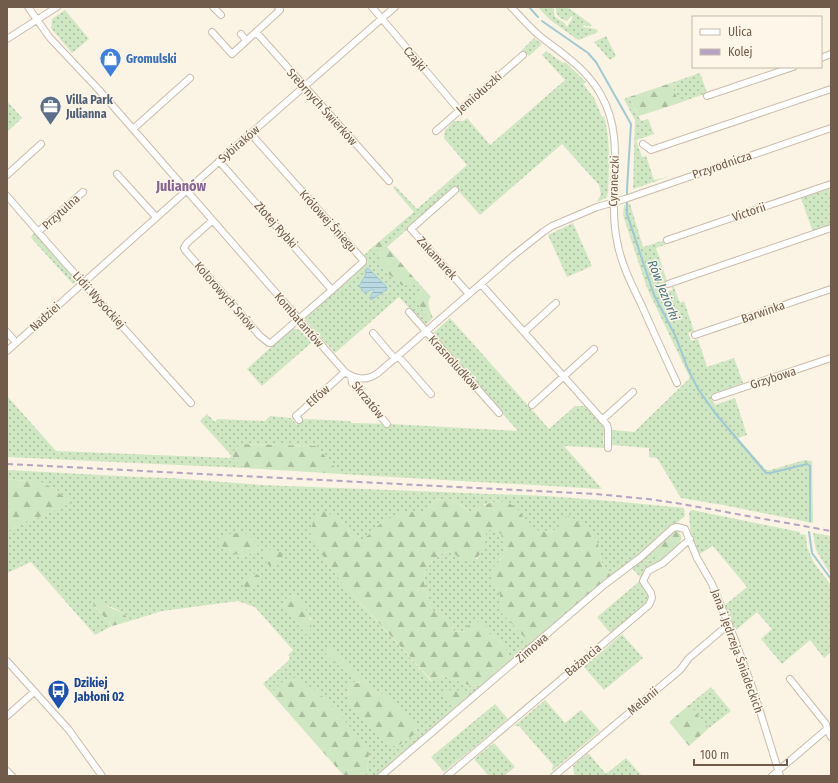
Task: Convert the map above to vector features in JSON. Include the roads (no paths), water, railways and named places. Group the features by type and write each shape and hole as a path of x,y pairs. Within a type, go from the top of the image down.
{"street":[{"name":"Kombatantów","path":"28,7 62,52 99,90 344,372 351,376 364,379 375,376 519,251 552,226 597,207 613,202"},
{"path":"7,39 57,7"},
{"path":"213,7 221,15"},
{"path":"212,32 232,54 280,10 278,7"},
{"name":"Czajki","path":"372,7 381,20 459,110"},
{"name":"Sybiraków","path":"83,283 304,86 396,7"},
{"name":"Cyraneczki","path":"511,7 531,28 580,67 588,75 602,97 613,127 615,141 613,202 615,229 621,259 677,383"},
{"name":"Srebrnych Świerków","path":"256,32 389,181"},
{"path":"240,34 246,40"},
{"name":"Jemiołuszki","path":"436,131 523,54"},
{"path":"707,96 790,68"},
{"path":"133,129 190,78"},
{"path":"643,144 651,150 831,89"},
{"name":"Przyrodnicza","path":"613,202 831,128"},
{"name":"Królowej Śniegu","path":"250,134 363,260 361,264 299,320"},
{"path":"7,175 41,144"},
{"name":"Złotej Rybki","path":"219,161 332,290"},
{"path":"117,174 156,218"},
{"name":"Victorii","path":"667,240 831,184"},
{"name":"Zakamarek","path":"456,190 411,229 470,294"},
{"name":"Przytulna","path":"39,231 83,192"},
{"name":"Lidii Wysockiej","path":"7,196 191,403"},
{"name":"Kolorowych Snów","path":"212,220 187,243 184,248 217,288 263,340 269,343 271,343 299,320"},
{"path":"668,284 831,228"},
{"name":"Nadziei","path":"7,351 83,283"},
{"path":"481,284 602,420 608,429 608,448"},
{"name":"Barwinka","path":"695,335 831,289"},
{"path":"524,332 556,303"},
{"name":"Krasnoludków","path":"409,312 499,413"},
{"path":"7,332 13,339"},
{"path":"373,333 431,394"},
{"path":"532,405 594,349"},
{"name":"Grzybowa","path":"715,397 831,358"},
{"name":"Elfów","path":"299,420 296,416 344,372"},
{"name":"Skrzatów","path":"351,376 352,383 387,424"},
{"path":"602,420 633,392"},
{"name":"Zimowa","path":"381,776 604,585 641,557 673,528 677,527 685,529"},
{"name":"Jana i Jędrzeja Śniadeckich","path":"685,529 712,584 729,624 754,692 779,773"},
{"name":"Bażancia","path":"447,776 649,605 652,598 651,593 643,581 646,574 648,571 662,563 690,539"},
{"name":"Melanii","path":"554,776 680,670 689,658 729,624"},
{"path":"7,661 69,730 102,776"},
{"path":"790,679 826,724 826,729 831,737"},
{"path":"7,716 34,692"},
{"path":"772,776 779,773 826,729"},
{"path":"7,771 12,776"}],"water":[{"path":"368,268 387,287 386,290 371,300 371,295 374,290 373,289 365,293 359,286 365,276 366,269"}],"waterway":[{"name":"Rów Jeziorki","path":"529,7 538,17"},
{"name":"Rów Jeziorki","path":"542,21 588,53 596,62 631,124 627,214 654,295 675,335 688,369 698,389 715,413 766,473 807,464 810,466 810,521"},
{"name":"Rów Jeziorki","path":"809,532 812,553 831,579"}],"railway":[{"path":"7,464 595,494 676,503 831,531"}],"place":[{"name":"Gromulski","path":"110,78"},
{"name":"Villa Park Julianna","path":"50,126"},
{"name":"Dzikiej Jabłoni 02","path":"58,710"}],"district":[{"name":"Julianów","path":"181,186"}]}
